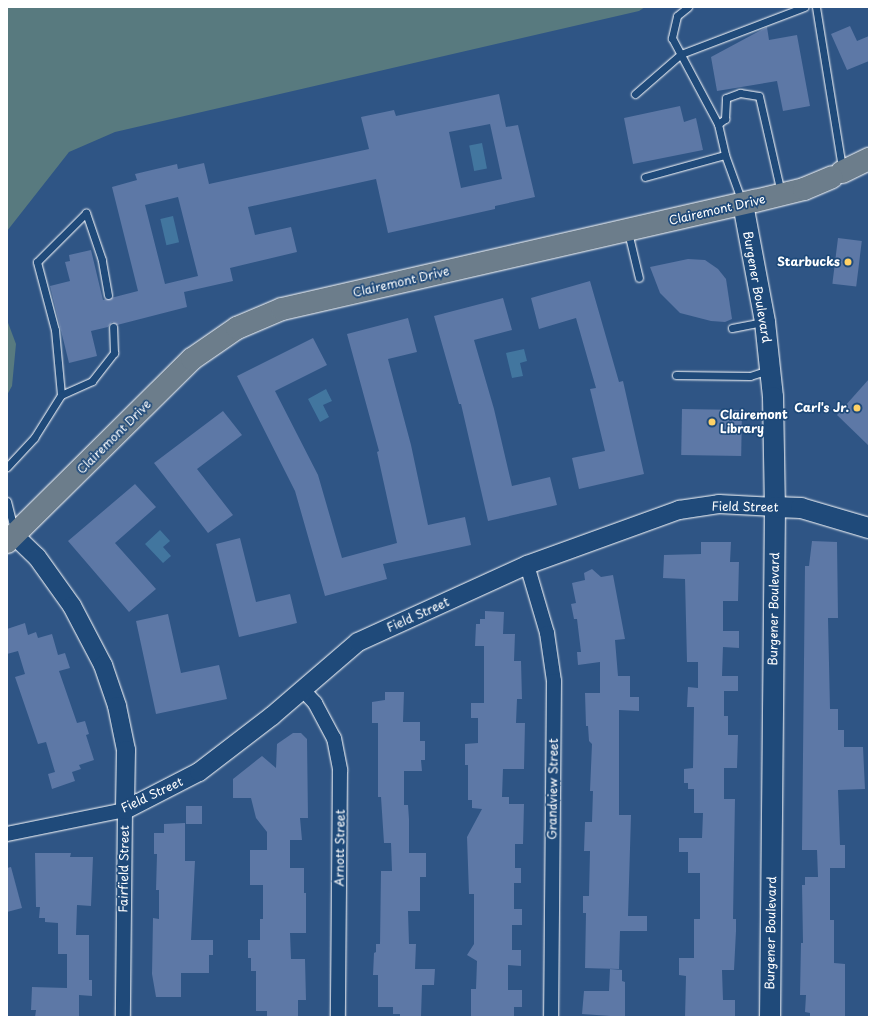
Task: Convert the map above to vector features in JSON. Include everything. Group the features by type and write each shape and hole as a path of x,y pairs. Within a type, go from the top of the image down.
{"main road":[{"name":"Clairemont Drive","path":"11,539 192,359 236,328 282,309 804,189 869,159"},
{"name":"Burgener Boulevard","path":"743,204 765,322 770,370 775,507 770,1017"},
{"name":"Field Street","path":"775,507 801,508 869,528"}],"street":[{"name":"Field Street","path":"7,834 125,810 199,772 303,690 358,642 527,565 679,510 719,504 775,507"},
{"name":"Fairfield Street","path":"11,539 37,557 72,606 103,665 117,706 126,750 123,1017"},
{"name":"Grandview Street","path":"527,565 547,633 554,681 551,1017"},
{"name":"Arnott Street","path":"303,690 315,703 334,738 340,770 338,1017"}],"lane":[{"path":"688,7 677,16 672,38 718,124 725,155 743,204"},
{"path":"635,94 681,54 804,7"},
{"path":"816,7 837,175"},
{"path":"718,124 724,119 726,98 740,93 759,96 781,195"},
{"path":"645,177 725,155"},
{"path":"61,395 55,330 37,262 86,213 102,260 108,295"},
{"path":"627,230 639,278"},
{"path":"732,328 765,322"},
{"path":"7,467 34,438 61,395 92,381 114,353 113,327"},
{"path":"676,375 750,376 770,370"},
{"path":"7,501 11,539"}],"green space":[{"path":"7,7 645,7 639,11 115,132 69,152 7,231"},
{"path":"7,320 16,344 12,386 7,395"}],"water":[{"path":"482,143 487,169 474,171 469,145"},
{"path":"173,216 179,242 166,245 160,219"},
{"path":"524,349 527,361 520,363 523,376 512,378 506,353"},
{"path":"326,389 332,401 323,405 329,417 320,422 308,399"},
{"path":"160,530 170,541 163,547 171,556 163,563 145,544"}],"building":[{"path":"850,26 857,41 869,36 869,61 847,70 831,34"},
{"path":"767,27 769,40 797,35 810,106 783,111 777,81 717,91 711,57"},
{"path":"499,94 506,127 518,125 535,197 495,206 495,209 388,233 376,179 248,207 255,235 291,227 297,252 230,268 233,281 184,292 187,307 117,325 112,322 108,327 91,331 97,356 69,363 50,286 70,281 65,262 70,261 69,255 91,250 103,300 138,291 112,187 137,180 135,174 177,164 178,169 204,163 209,184 369,149 361,117 394,110 396,116","holes":["490,124 502,179 461,188 449,132","178,197 198,276 165,284 145,205"]},
{"path":"680,106 684,122 696,118 703,150 633,164 624,118"},
{"name":"Starbucks","path":"838,238 862,241 856,287 832,284"},
{"path":"688,259 705,260 718,269 726,279 732,319 725,322 711,321 680,313 660,293 650,267"},
{"path":"590,281 619,382 623,381 644,474 579,489 572,458 605,451 590,389 596,388 576,318 539,329 531,298"},
{"path":"503,298 512,330 474,340 494,409 512,486 550,477 557,505 488,521 461,404 459,404 434,316"},
{"path":"408,318 417,352 388,359 411,445 428,525 465,517 471,545 383,564 387,579 325,596 295,491 237,376 313,338 327,365 275,391 318,475 342,558 397,543 377,452 379,451 347,334"},
{"name":"Carl's Jr.","path":"869,379 869,446 837,415"},
{"name":"Clairemont Library","path":"682,409 742,410 741,456 681,455"},
{"path":"223,411 242,435 197,469 233,515 208,533 154,463"},
{"path":"135,484 156,507 115,543 156,589 129,612 68,541"},
{"path":"240,538 256,602 290,594 297,623 239,637 216,544"},
{"path":"812,541 837,542 838,618 828,618 830,709 838,709 838,730 844,730 844,747 863,747 865,789 838,790 840,845 845,845 845,868 830,868 830,920 834,920 834,963 845,964 845,1017 810,1017 810,1013 805,1012 806,995 800,995 801,943 803,943 802,885 805,885 805,877 818,877 817,850 802,850 805,566 809,566"},
{"path":"701,542 731,542 730,562 739,562 738,601 723,601 723,631 739,631 739,648 723,647 722,676 738,676 738,691 724,691 724,716 728,716 728,735 738,735 737,768 724,768 724,799 735,799 733,919 736,919 736,931 734,970 722,970 723,1000 735,1000 735,1017 685,1017 686,976 679,975 679,958 694,958 694,919 700,919 700,873 688,873 688,852 679,852 679,838 702,838 703,813 694,813 694,789 688,789 688,783 684,783 684,769 693,768 694,707 687,707 688,687 698,688 698,662 687,662 685,579 663,578 664,555 701,554"},
{"path":"592,569 601,577 613,575 625,639 615,640 618,676 630,676 630,697 639,697 639,711 619,710 619,815 631,815 628,916 647,916 647,931 620,931 619,969 585,968 586,913 583,913 583,896 589,896 590,851 584,851 585,822 592,822 593,791 590,791 592,744 589,741 588,726 586,726 585,693 600,693 600,662 578,665 577,652 581,652 577,619 574,619 571,604 576,603 572,583 585,580 584,573"},
{"path":"485,611 504,612 503,634 515,634 514,661 521,661 522,699 517,699 516,723 525,723 524,769 503,769 502,797 509,797 509,804 524,804 523,844 515,844 515,868 521,868 521,883 514,883 514,909 522,909 522,925 512,925 512,950 521,950 521,966 508,965 508,990 522,990 522,1007 514,1007 514,1017 471,1017 471,989 476,989 477,961 467,955 474,944 474,894 469,894 467,837 482,809 472,808 472,800 468,800 468,765 465,765 465,744 478,743 478,718 471,718 471,703 484,703 484,646 475,646 476,624 480,624 480,619 485,619"},
{"path":"168,614 181,673 219,665 227,699 156,714 136,621"},
{"path":"25,623 28,635 36,632 38,638 52,634 58,655 65,653 70,668 59,671 77,723 85,721 89,734 86,735 94,760 79,765 81,769 72,772 75,781 52,789 48,774 55,772 46,742 38,744 15,677 25,674 18,651 7,654 7,629"},
{"path":"385,692 404,692 403,722 420,722 420,741 425,741 425,760 421,760 422,771 404,771 404,805 408,805 409,819 409,853 426,853 426,877 420,877 420,911 408,911 409,944 416,944 415,969 435,969 434,985 422,985 421,1017 400,1016 400,1014 393,1014 393,1007 378,1007 378,975 373,975 376,944 380,944 381,871 392,871 391,843 384,843 381,797 378,797 378,723 372,723 372,702 385,700"},
{"path":"293,733 301,733 307,739 308,818 300,818 302,840 290,840 290,868 304,868 304,893 306,893 306,933 290,933 291,959 305,959 306,1000 298,1000 298,1017 267,1017 267,1011 256,1011 256,971 251,971 251,958 248,958 248,940 260,940 260,919 263,919 263,885 250,885 250,850 267,850 267,832 256,818 251,798 233,798 233,779 262,756 276,768 277,744"},
{"path":"186,806 202,806 202,824 186,824"},
{"path":"185,823 185,861 195,861 191,940 213,940 213,955 209,955 209,973 181,973 181,997 156,997 152,974 153,918 159,919 159,890 156,890 157,854 154,854 154,833 164,833 164,824"},
{"path":"35,853 71,853 70,857 93,857 91,906 77,905 76,935 89,935 89,980 92,980 92,996 79,995 79,1017 35,1017 36,1010 31,1010 32,987 67,988 67,954 58,954 58,923 45,922 45,918 39,918 40,907 36,907"},
{"path":"11,867 22,908 7,912 7,868"},
{"path":"610,969 622,970 622,981 625,982 625,1017 582,1014 584,991 609,991"}],"place":[{"name":"Starbucks","path":"848,262"},
{"name":"Carl's Jr.","path":"857,408"},
{"name":"Clairemont Library","path":"712,422"}]}
